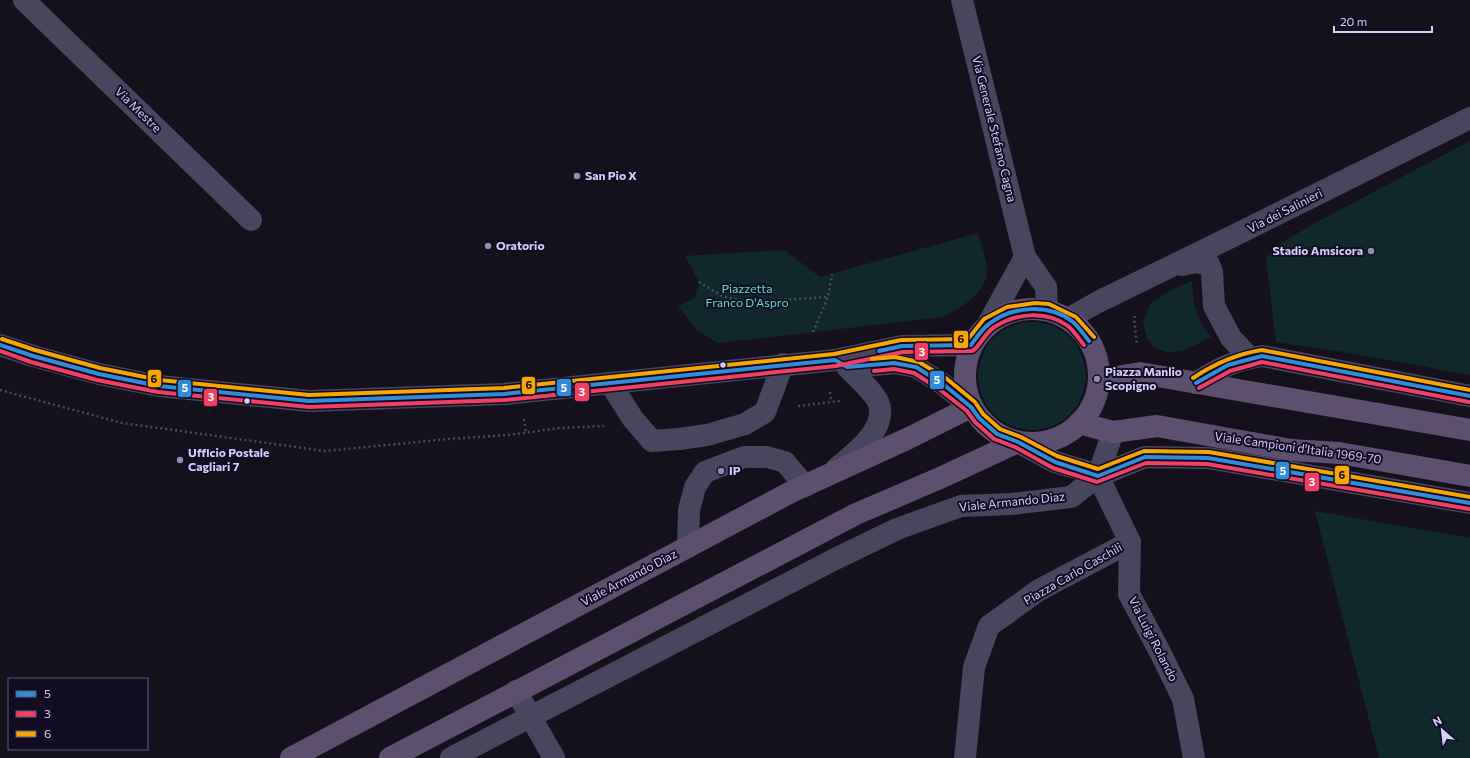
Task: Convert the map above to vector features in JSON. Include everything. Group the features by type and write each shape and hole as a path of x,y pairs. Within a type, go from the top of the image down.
{"main road":[{"path":"1035,308 1046,310 1068,319 1089,341 1097,359 1099,380 1092,406 1079,423 1062,436 1041,442 1018,442 997,434 979,418 971,407 965,386 964,370 971,345 988,324 1010,312 1035,308"},
{"path":"1099,380 1140,373 1470,430"},
{"name":"Viale Armando Diaz","path":"291,758 806,486 971,407"},
{"name":"Viale Campioni d'Italia 1969-70","path":"1079,423 1113,432 1156,426 1291,450 1339,453 1470,476"},
{"path":"390,758 856,514 940,478 1018,442"}],"street":[{"name":"Via Mestre","path":"24,0 251,220"},
{"name":"Via Generale Stefano Cagna","path":"962,0 1025,257 1046,288 1046,310"},
{"name":"Via dei Salinieri","path":"1068,319 1098,302 1227,240 1470,118"},
{"path":"988,324 1025,257"},
{"path":"1165,269 1195,262 1210,264 1212,272 1214,306 1231,338 1250,358"},
{"path":"0,345 32,356 99,374 158,386 309,401 504,394 783,364 894,363 916,367 943,384 971,407"},
{"path":"841,364 902,346 971,345"},
{"path":"1196,383 1216,370 1236,361 1262,356 1470,396"},
{"path":"610,383 633,419 652,441 679,439 707,435 745,424 765,412 783,364"},
{"path":"830,474 856,452 871,436 879,420 880,407 870,390 841,364"},
{"path":"1018,442 1055,462 1098,476 1113,432"},
{"path":"688,547 689,510 695,487 705,472 744,458 767,457 785,462 806,486"},
{"name":"Viale Armando Diaz","path":"451,758 835,559 897,529 961,506 1012,504 1071,497 1098,476 1145,457 1208,458 1470,503"},
{"name":"Via Luigi Rolando","path":"1098,476 1130,542 1128,594 1160,652 1183,699 1194,758"},
{"name":"Piazza Carlo Caschili","path":"965,758 974,667 989,626 1039,590 1130,542"},
{"path":"516,691 554,758"}],"path":[{"path":"813,332 828,297 832,274"},
{"path":"699,282 722,296 747,302 828,297"},
{"path":"1139,312 1134,318 1137,348 1156,376"},
{"path":"0,390 122,423 325,450 508,435"}],"green space":[{"name":"Stadio Amsicora","path":"1470,141 1470,375 1344,352 1276,342 1266,258 1280,244 1315,223"},
{"name":"Piazzetta Franco D'Aspro","path":"978,233 987,266 987,275 984,284 973,298 943,317 718,343 696,330 678,306 695,298 699,282 685,256 784,250 820,277"},
{"path":"1192,281 1196,311 1202,324 1211,337 1183,351 1167,352 1155,348 1147,338 1143,322 1151,303 1171,290"},
{"path":"1032,322 1053,326 1070,338 1082,355 1086,376 1082,397 1070,414 1053,426 1032,430 1011,426 994,414 982,397 978,376 982,355 994,338 1011,326"},
{"path":"1315,511 1470,538 1470,758 1379,758"}],"transit line":[{"name":"6","path":"2,339 100,368 160,380 309,395 504,388 834,354 901,340 968,339 984,319 1007,307 1035,303 1049,304 1076,317 1094,337"},
{"name":"5","path":"879,351 902,346 971,345 984,328 998,318 1008,313 1031,309 1053,312 1063,316 1073,322 1089,341"},
{"name":"3","path":"0,351 31,362 97,380 158,392 309,407 505,400 836,366 903,352 972,351 993,328 1011,319 1030,315 1050,317 1059,321 1068,326 1084,345"},
{"name":"5","path":"0,345 33,356 99,374 159,386 309,401 504,394 835,360 847,367 894,363 916,367 943,384 971,407 979,418 997,434 1018,442 1055,462 1098,476 1145,457 1208,458 1470,503"},
{"name":"6","path":"1193,378 1226,360 1243,354 1262,350 1470,390"},
{"name":"5","path":"1196,383 1228,365 1262,356 1470,396"},
{"name":"6","path":"872,359 895,357 919,362 947,379 975,402 983,414 1000,429 1021,437 1057,456 1098,469 1144,451 1209,452 1470,497"},
{"name":"3","path":"1199,388 1230,371 1262,362 1469,402"},
{"name":"3","path":"874,371 894,369 914,373 939,389 967,411 975,422 994,439 1015,447 1053,468 1097,482 1146,463 1207,464 1469,509"}],"place":[{"name":"San Pio X","path":"577,176"},
{"name":"Oratorio","path":"488,246"},
{"name":"Stadio Amsicora","path":"1371,251"},
{"name":"Piazza Manlio Scopigno","path":"1097,379"},
{"name":"Ufficio Postale Cagliari 7","path":"180,460"},
{"name":"IP","path":"721,471"}]}
